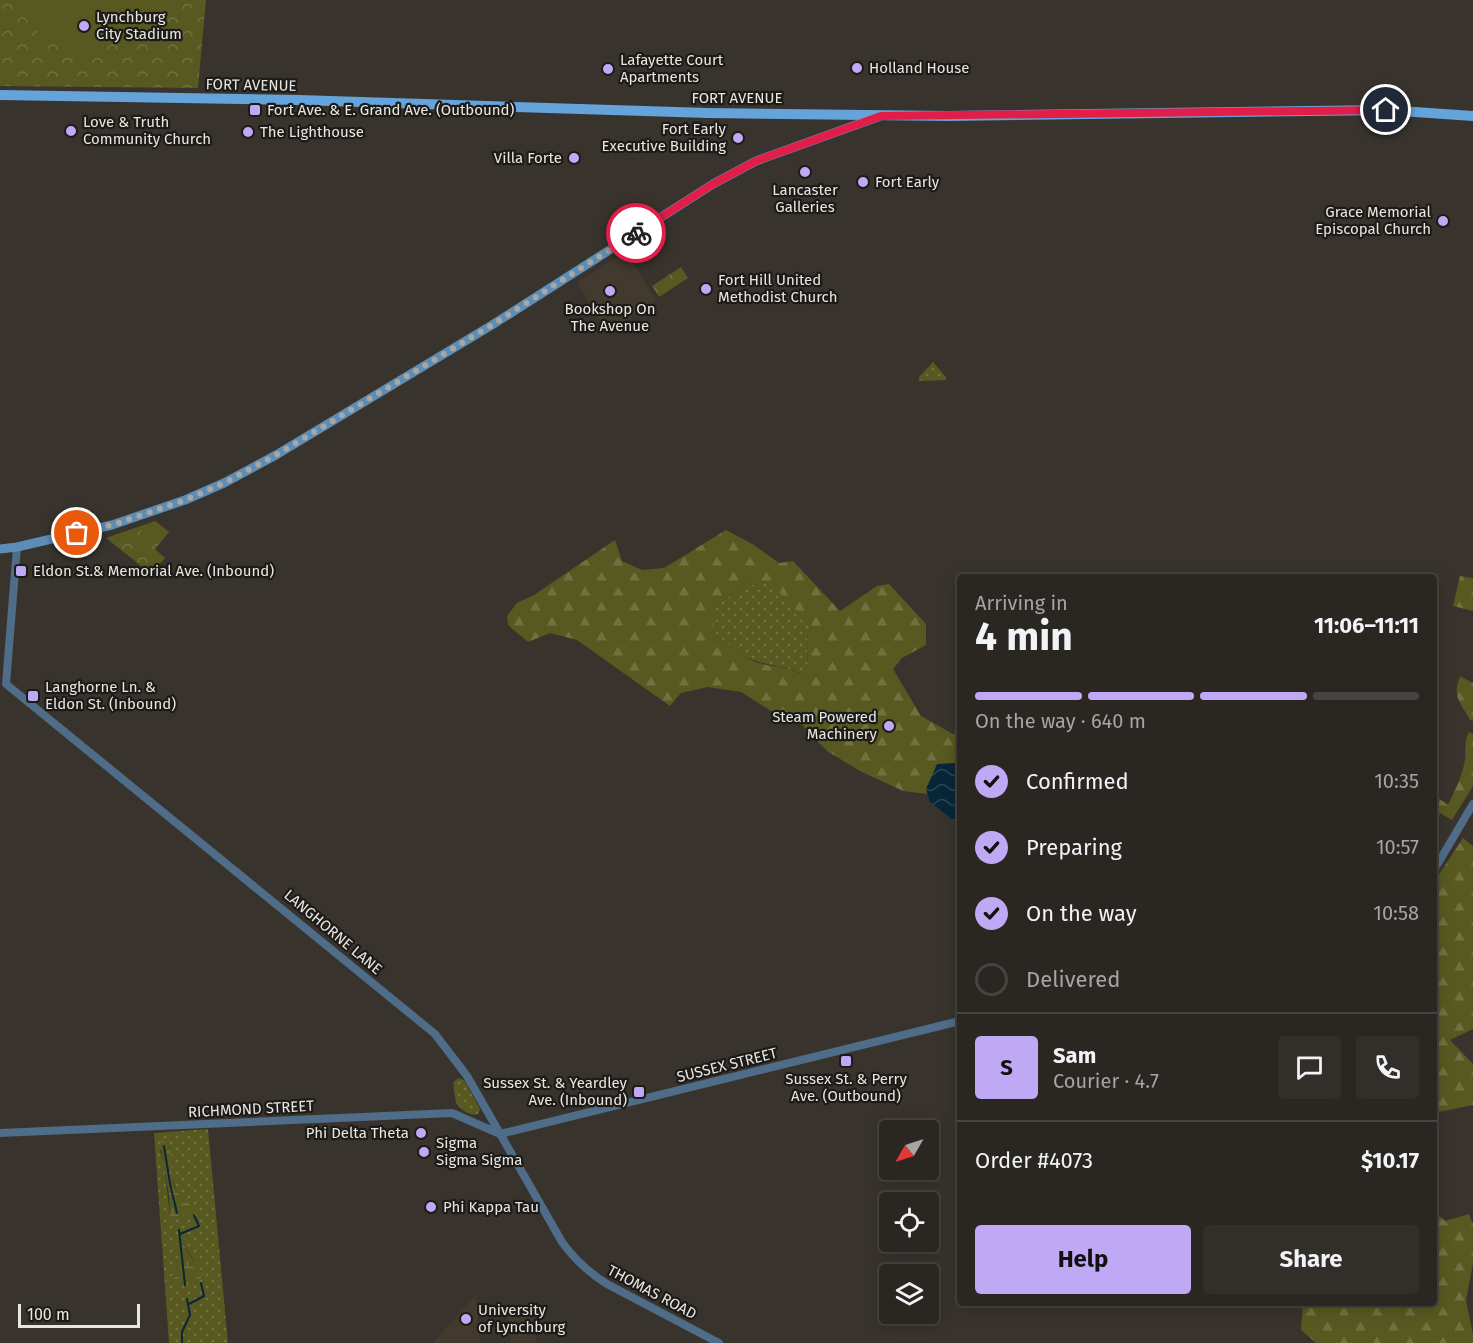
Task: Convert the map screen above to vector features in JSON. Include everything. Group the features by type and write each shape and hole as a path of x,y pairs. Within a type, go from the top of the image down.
{"main road":[{"name":"FORT AVENUE","path":"0,94 881,116 1334,110 1386,110 1473,116"},
{"path":"0,549 112,525 185,500 224,483 276,455 492,325 713,184 756,161 881,116"}],"street":[{"name":"LANGHORNE LANE","path":"17,547 6,684 435,1034 467,1076 562,1242 576,1261"},
{"path":"1437,865 1473,804"},
{"name":"SUSSEX STREET","path":"500,1134 957,1022"},
{"name":"RICHMOND STREET","path":"0,1133 452,1113 500,1134"},
{"name":"THOMAS ROAD","path":"576,1261 607,1284 719,1343"}],"shaded area":[{"path":"626,252 656,300 607,333 577,282"},
{"name":"University of Lynchburg","path":"476,1295 480,1343 433,1343"},
{"name":"University of Lynchburg","path":"533,1314 536,1343 511,1343 508,1315"}],"green space":[{"path":"0,0 206,0 198,88 0,86"},
{"name":"Lynchburg City Stadium","path":"19,0 174,0 165,15 150,7 144,17 124,38 104,47 88,50 58,45 45,38 25,15"},
{"path":"681,267 688,278 659,297 652,286"},
{"path":"933,362 946,380 919,381 919,377"},
{"path":"155,521 169,532 155,549 165,558 151,574 106,538"},
{"path":"148,524 160,534 148,548 136,538"},
{"path":"726,530 754,545 779,563 793,561 840,611 877,586 889,584 926,624 926,645 902,658 893,669 921,716 953,734 957,733 957,764 926,789 928,794 903,791 860,771 827,751 791,713 771,711 741,692 708,687 681,693 670,706 577,640 550,633 528,642 508,625 507,616 517,603 534,595 615,540 622,561 642,570 664,568","holes":["770,582 811,627 807,638 808,668 802,674 757,662 740,654 711,631 715,620 709,608 733,594 746,583 754,585"]},
{"path":"1460,576 1473,578 1473,611 1453,606"},
{"path":"770,581 811,627 807,638 808,668 803,674 747,658 711,631 709,608 733,594 746,583 754,585"},
{"path":"1460,676 1473,683 1473,721 1470,720 1458,699 1457,689"},
{"path":"1469,732 1473,734 1473,786 1452,820 1440,813 1437,823 1437,797 1448,805 1463,770"},
{"path":"1463,838 1473,846 1473,1029 1450,1040 1473,1064 1473,1105 1437,1112 1437,877"},
{"path":"458,1078 464,1080 479,1107 478,1114 466,1112 456,1103 453,1083"},
{"path":"208,1129 228,1343 169,1343 154,1133","holes":["170,1146 173,1180 180,1196 192,1207 170,1216 164,1164 160,1150","178,1232 203,1274 190,1285 173,1284 179,1254"]},
{"path":"166,1141 170,1150 173,1183 182,1198 194,1209 180,1217 170,1216 169,1195 160,1143"},
{"path":"1437,1214 1445,1221 1469,1214 1473,1224 1473,1263 1466,1301 1473,1343 1316,1343 1301,1330 1303,1306 1437,1306"},
{"path":"178,1231 183,1237 185,1248 203,1274 198,1281 190,1285 173,1284 179,1254 173,1248 178,1244"}],"water":[{"path":"937,764 957,764 957,824 930,802 926,789"}],"waterway":[{"path":"164,1146 177,1213"},
{"path":"180,1234 199,1226 194,1215"},
{"path":"179,1230 185,1285"},
{"path":"189,1304 204,1296 201,1283"},
{"path":"182,1343 182,1332 190,1315 187,1299"}],"way so far":[{"path":"77,533 112,525 185,500 224,483 276,455 492,325 636,233"}],"place":[{"name":"Lynchburg City Stadium","path":"84,26"},
{"name":"Holland House","path":"857,68"},
{"name":"Lafayette Court Apartments","path":"608,69"},
{"name":"Fort Ave. & E. Grand Ave. (Outbound)","path":"255,110"},
{"name":"Love & Truth Community Church","path":"71,131"},
{"name":"The Lighthouse","path":"248,132"},
{"name":"Fort Early Executive Building","path":"738,138"},
{"name":"Villa Forte","path":"574,158"},
{"name":"Lancaster Galleries","path":"805,172"},
{"name":"Fort Early","path":"863,182"},
{"name":"Grace Memorial Episcopal Church","path":"1443,221"},
{"name":"Fort Hill United Methodist Church","path":"706,289"},
{"name":"Bookshop On The Avenue","path":"610,291"},
{"name":"Eldon St.& Memorial Ave. (Inbound)","path":"21,571"},
{"name":"Langhorne Ln. & Eldon St. (Inbound)","path":"33,696"},
{"name":"Steam Powered Machinery","path":"889,726"},
{"name":"Sussex St. & Perry Ave. (Outbound)","path":"846,1061"},
{"name":"Sussex St. & Yeardley Ave. (Inbound)","path":"639,1092"},
{"name":"Phi Delta Theta","path":"421,1133"},
{"name":"Sigma Sigma Sigma","path":"424,1152"},
{"name":"Phi Kappa Tau","path":"431,1207"},
{"name":"University of Lynchburg","path":"466,1319"}],"route":[{"path":"636,233 713,184 756,161 881,116 1386,110"}]}
